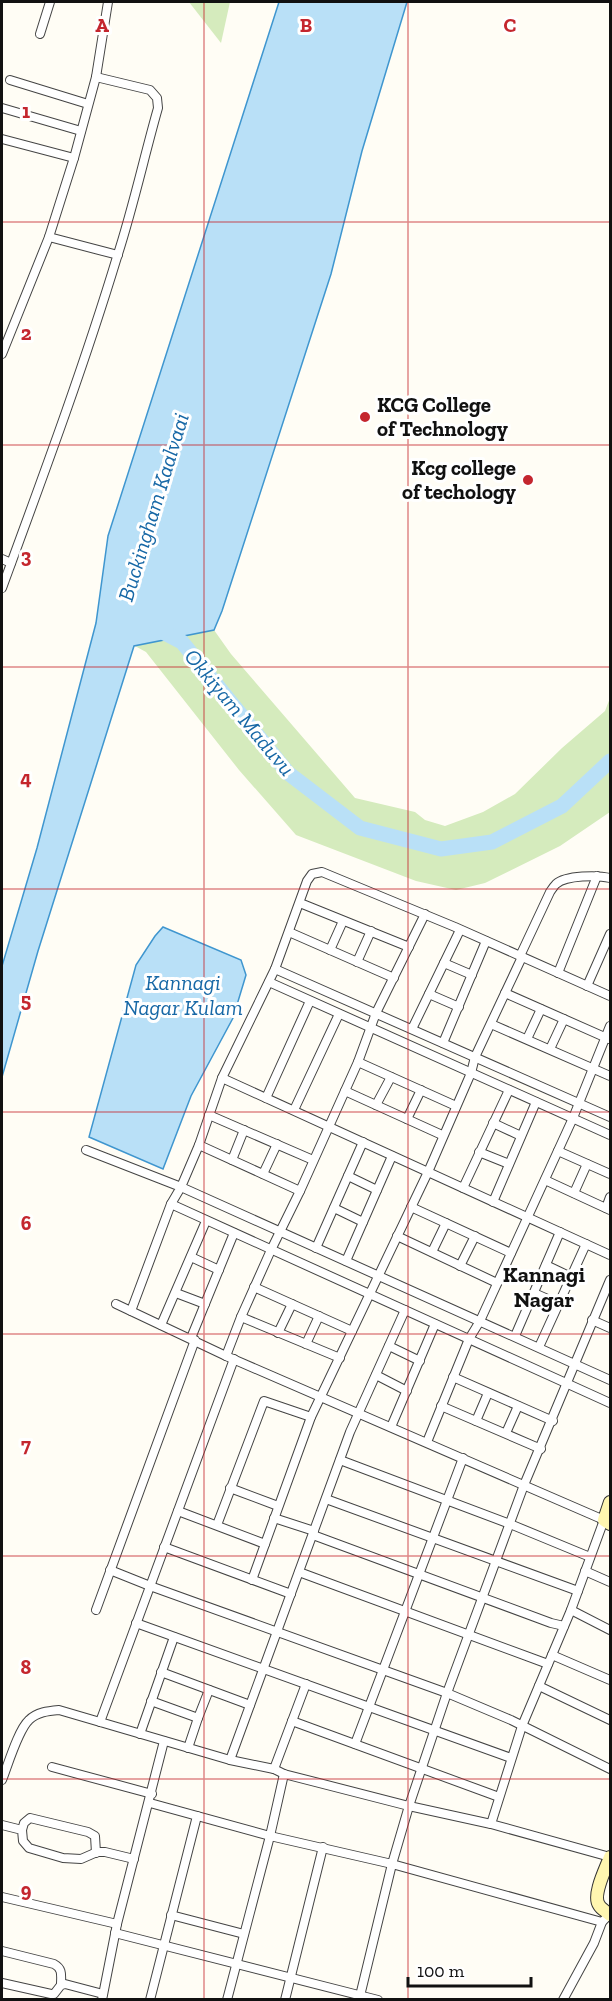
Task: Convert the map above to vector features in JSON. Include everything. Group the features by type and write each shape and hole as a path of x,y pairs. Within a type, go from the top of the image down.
{"street":[{"path":"40,34 50,2"},
{"path":"2,354 50,237 74,158 96,77 107,2"},
{"path":"2,588 23,534 118,255 158,101 155,93 150,90 96,77"},
{"path":"10,80 88,104"},
{"path":"2,108 81,132"},
{"path":"2,139 74,158"},
{"path":"50,237 118,255"},
{"path":"2,559 11,563"},
{"path":"131,1311 171,1204 199,1145 222,1078 275,969 307,880 312,874 322,872 425,914 610,996"},
{"path":"252,1580 311,1417 428,1172 442,1135 471,1073 475,1057 550,892 556,883 565,878 597,876 610,878"},
{"path":"558,973 597,876"},
{"path":"300,903 409,947"},
{"path":"100,1722 178,1511 230,1358 241,1317 358,1062 376,1013 425,914"},
{"path":"330,950 343,921"},
{"path":"412,1029 460,930"},
{"path":"357,962 371,931"},
{"path":"289,932 394,978"},
{"path":"587,986 610,934"},
{"path":"443,1043 486,941"},
{"path":"444,963 472,975"},
{"path":"275,969 610,1117"},
{"path":"269,982 610,1135"},
{"path":"506,993 608,1039"},
{"path":"429,994 459,1007"},
{"path":"266,1098 310,1001"},
{"path":"527,1039 541,1009"},
{"path":"294,1110 339,1014"},
{"path":"550,1049 564,1019"},
{"path":"491,1023 610,1076"},
{"path":"426,1442 469,1339 480,1321 608,1039 610,1026"},
{"path":"358,1062 456,1106"},
{"path":"376,1106 391,1077"},
{"path":"222,1078 610,1255"},
{"path":"407,1119 421,1090"},
{"path":"463,1188 509,1090"},
{"path":"345,1091 442,1135"},
{"path":"493,1202 536,1102"},
{"path":"209,1115 313,1160"},
{"path":"493,1124 521,1136"},
{"path":"232,1160 244,1130"},
{"path":"316,1248 363,1142"},
{"path":"263,1174 277,1144"},
{"path":"199,1145 300,1191"},
{"path":"86,1150 181,1187 575,1365 609,1376"},
{"path":"558,1151 610,1174"},
{"path":"479,1152 509,1164"},
{"path":"346,1261 392,1156"},
{"path":"574,1193 587,1164"},
{"path":"348,1176 377,1190"},
{"path":"545,1180 608,1209 610,1197"},
{"path":"171,1204 610,1402"},
{"path":"411,1207 511,1253"},
{"path":"334,1208 363,1222"},
{"path":"161,1325 206,1221"},
{"path":"432,1252 446,1223"},
{"path":"515,1336 560,1232"},
{"path":"96,1610 205,1304 234,1233"},
{"path":"398,1236 497,1283"},
{"path":"460,1266 475,1236"},
{"path":"539,1347 586,1244"},
{"path":"191,1257 219,1270"},
{"path":"546,1265 571,1276"},
{"path":"360,1997 392,1864 434,1730 524,1485 553,1421 592,1320 608,1295 610,1280"},
{"path":"254,1287 352,1331"},
{"path":"176,1293 205,1304"},
{"path":"534,1293 559,1304"},
{"path":"116,1304 230,1358 607,1522"},
{"path":"278,1333 292,1304"},
{"path":"230,1760 340,1460 405,1310"},
{"path":"306,1344 319,1316"},
{"path":"241,1317 340,1358"},
{"path":"592,1320 610,1328"},
{"path":"392,1427 435,1324"},
{"path":"389,1346 420,1361"},
{"path":"376,1375 407,1390"},
{"path":"453,1377 553,1421"},
{"path":"476,1421 488,1393"},
{"path":"217,1525 264,1401 311,1417"},
{"path":"441,1406 541,1449"},
{"path":"506,1433 518,1406"},
{"path":"355,1744 463,1458"},
{"path":"340,1460 510,1524 590,1557"},
{"path":"230,1488 278,1506"},
{"path":"326,1499 578,1591"},
{"path":"491,1824 522,1726 571,1610 590,1557 607,1522 610,1502"},
{"path":"178,1511 265,1544"},
{"path":"274,1518 482,1598 564,1626"},
{"path":"164,1548 291,1594"},
{"path":"110,1569 150,1586 447,1693 610,1769"},
{"path":"585,1571 610,1582"},
{"path":"299,1572 548,1664"},
{"path":"571,1610 610,1630"},
{"path":"136,1623 511,1758"},
{"path":"140,1734 174,1637"},
{"path":"552,1655 610,1680"},
{"path":"161,1672 250,1705"},
{"path":"274,1769 306,1684"},
{"path":"539,1686 610,1720"},
{"path":"188,1748 209,1690"},
{"path":"151,1701 198,1719"},
{"path":"2,1780 29,1719 44,1711 59,1710 230,1760 274,1769 284,1774 409,1806 491,1824 610,1857 597,1892 599,1906 608,1917"},
{"path":"292,1721 499,1797"},
{"path":"61,1984 75,1986 102,1997 116,1929 164,1741"},
{"path":"52,1767 197,1816 270,1836 608,1917"},
{"path":"227,2000 284,1774"},
{"path":"150,2000 197,1816"},
{"path":"96,1853 95,1836 88,1832 30,1818 24,1823 22,1830 24,1844 38,1851 63,1858 81,1859 105,1852 134,1859"},
{"path":"2,1825 22,1830"},
{"path":"285,2000 323,1847"},
{"path":"2,1897 116,1929 163,1946 378,2000"},
{"path":"171,1915 244,1934"},
{"path":"563,2000 608,1917"},
{"path":"2,1951 54,1964 62,1972 61,1984 54,1994 2,1983"}],"green space":[{"path":"189,2 230,2 221,43"},
{"path":"214,630 231,654 355,798 415,812 425,820 445,826 483,812 515,794 562,748 605,711 610,698 610,812 560,846 485,883 456,890 416,881 296,835 239,770 146,652 135,646"}],"water":[{"name":"Buckingham Kaalvaai","path":"279,2 407,2 362,151 331,274 222,611 214,630 134,646 38,951 2,1077 2,966 37,848 96,623 108,536"},
{"name":"Kannagi Nagar Kulam","path":"163,927 241,960 246,975 233,1018 191,1096 163,1169 89,1137 136,965"}],"waterway":[{"name":"Okkiyam Maduvu","path":"157,629 182,642 288,773 360,828 441,849 492,842 562,806 610,761"}],"place":[{"name":"KCG College of Technology","path":"365,417"},
{"name":"Kcg college of techology","path":"528,480"}],"district":[{"name":"Kannagi Nagar","path":"544,1286"}]}
